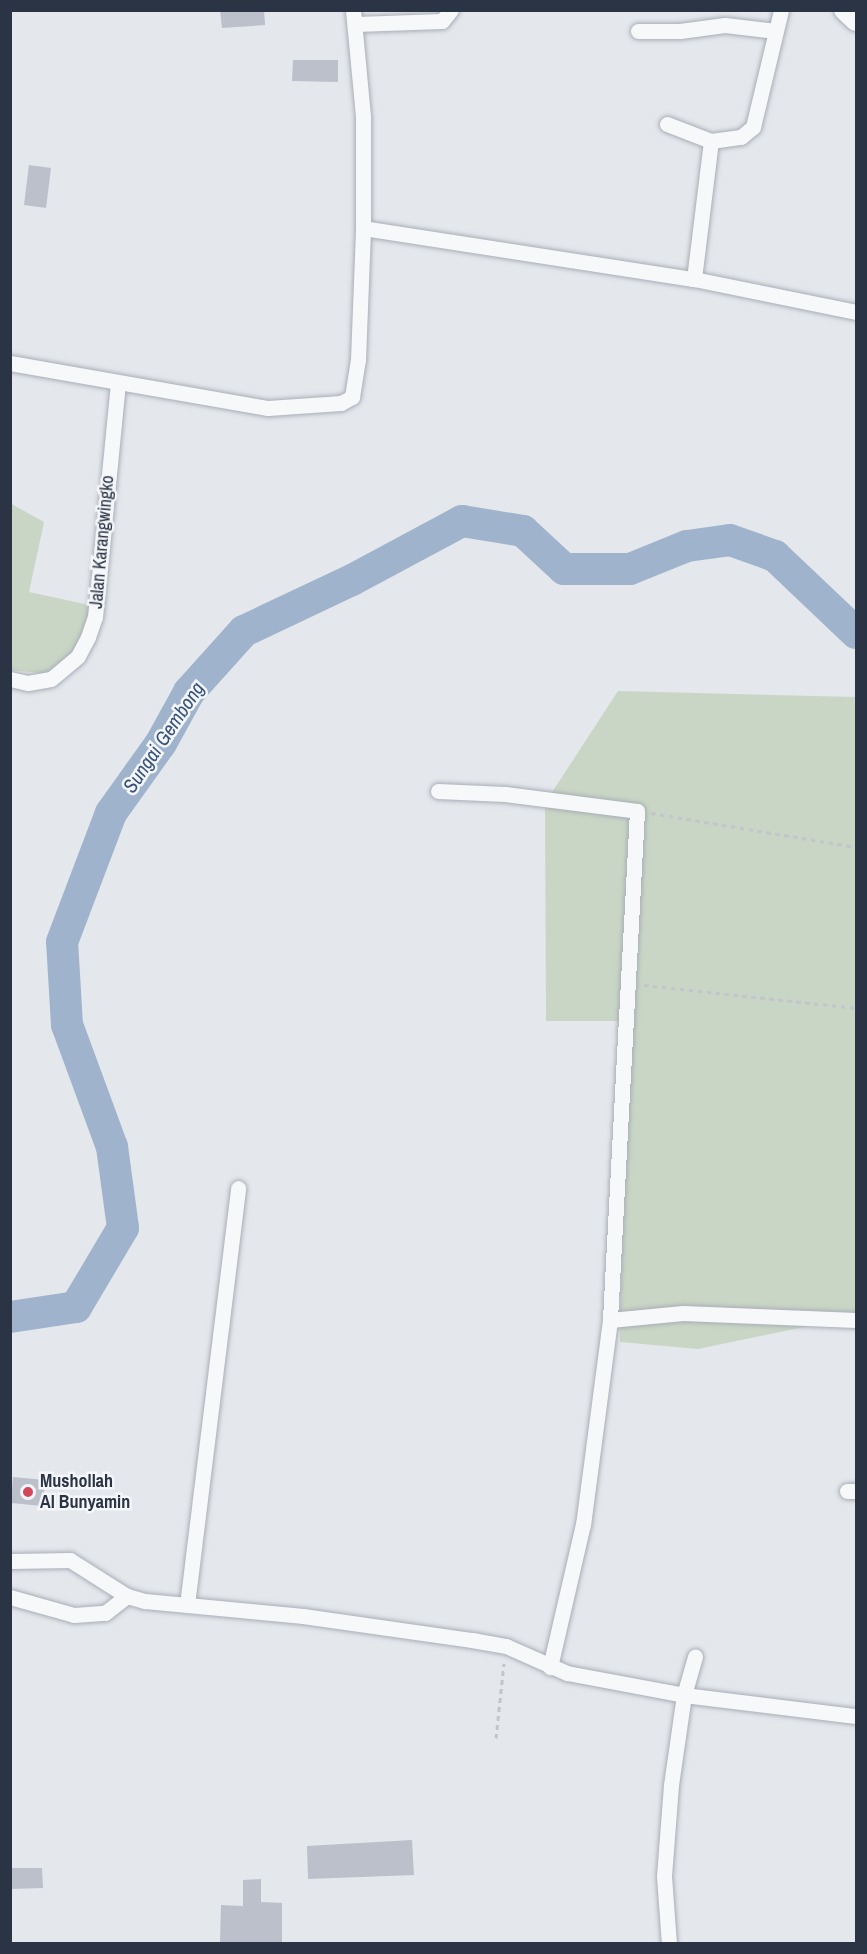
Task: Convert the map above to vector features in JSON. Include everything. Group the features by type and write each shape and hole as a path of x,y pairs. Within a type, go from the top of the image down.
{"street":[{"path":"10,363 268,408 348,400 354,392 358,360 363,228 363,116 354,17 442,21 451,10"},
{"path":"667,124 696,138 711,141 741,136 753,128 781,10"},
{"path":"639,31 680,31 725,25 776,31"},
{"path":"694,279 711,141"},
{"path":"363,228 694,279 856,312"},
{"name":"Jalan Karangwingko","path":"10,679 28,683 51,679 78,656 88,638 95,617 118,383"},
{"path":"438,791 505,794 637,811 630,983 610,1320 581,1534 550,1667"},
{"path":"187,1605 238,1188"},
{"path":"610,1320 683,1313 856,1320"},
{"path":"10,1561 70,1560 127,1596 187,1605 303,1616 506,1646 550,1667 684,1695 856,1716"},
{"path":"10,1597 75,1615 105,1613 127,1596"},
{"path":"669,1944 664,1876 671,1785 684,1695 695,1657"}],"path":[{"path":"637,811 856,847"},
{"path":"630,983 856,1008"},
{"path":"496,1738 506,1646"}],"green space":[{"path":"10,503 44,522 29,592 94,606 78,650 49,674 11,670"},
{"path":"618,691 856,697 856,1322 842,1319 698,1349 620,1342 623,1021 546,1021 545,803"}],"building":[{"path":"220,10 264,10 265,25 222,28"},
{"path":"293,60 338,60 338,82 292,81"},
{"path":"29,165 51,168 46,208 24,205"},
{"name":"Mushollah Al Bunyamin","path":"13,1477 45,1480 43,1506 11,1503"},
{"path":"412,1840 414,1875 308,1879 307,1846"},
{"path":"10,1868 42,1868 43,1888 10,1889"},
{"path":"261,1879 261,1902 282,1903 282,1944 220,1942 221,1905 243,1906 243,1880"}],"waterway":[{"name":"Sungai Gembong","path":"10,1317 76,1307 123,1228 112,1147 67,1025 62,942 111,813 161,743 189,692 244,631 352,580 462,521 523,531 564,569 630,569 687,546 730,540 775,556 856,633"}],"place":[{"name":"Mushollah Al Bunyamin","path":"28,1492"}]}
